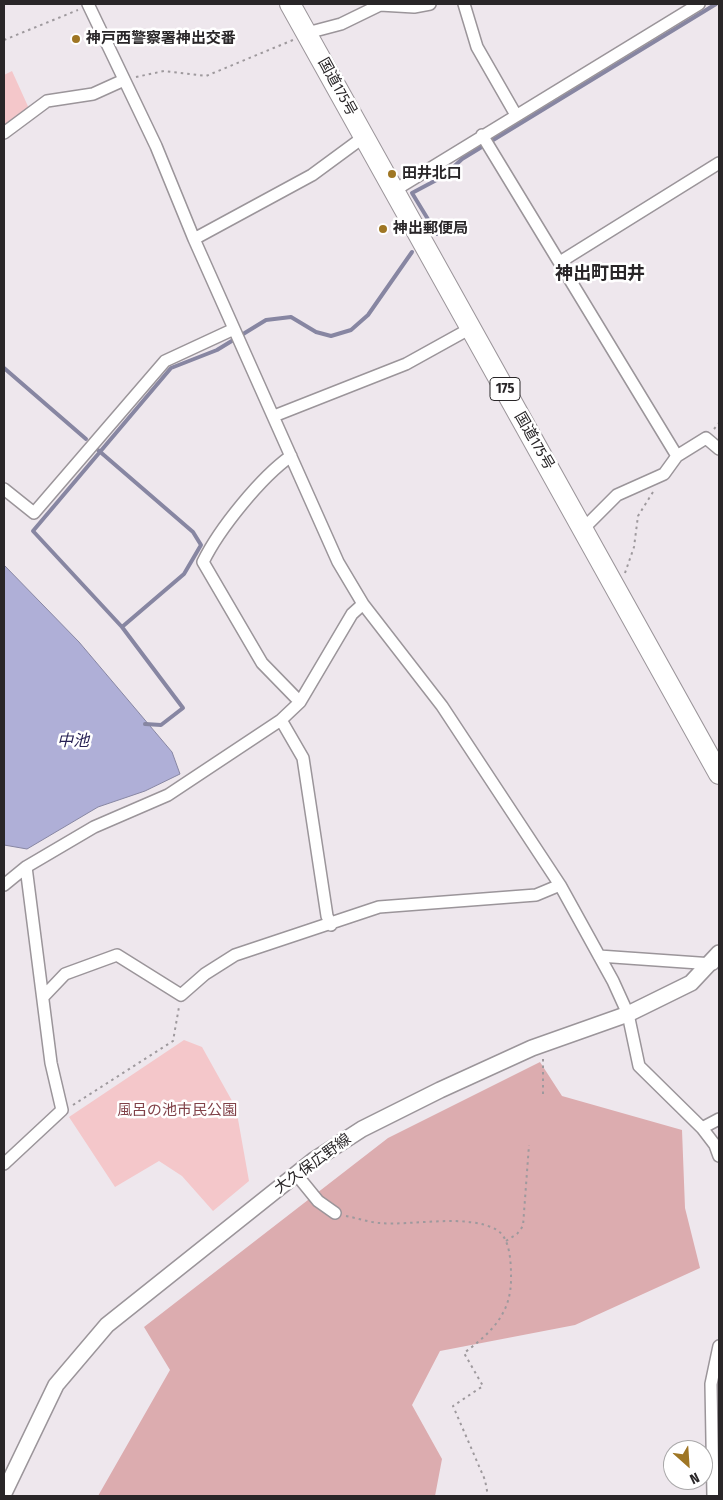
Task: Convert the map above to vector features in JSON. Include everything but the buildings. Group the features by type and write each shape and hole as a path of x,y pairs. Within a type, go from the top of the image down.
{"highway":[{"name":"国道175号","path":"290,4 584,528 719,774"}],"street":[{"path":"307,34 341,24 380,5 414,7 430,4"},
{"path":"464,4 477,47 516,115"},
{"path":"395,190 699,4"},
{"path":"89,5 156,146 194,239 338,562 363,604 442,706 560,885 628,1014 639,1066 702,1128 715,1145 719,1156"},
{"path":"4,133 47,101 92,94 124,80"},
{"path":"194,239 312,174 365,136"},
{"path":"482,136 677,456"},
{"path":"560,262 719,162"},
{"path":"274,416 406,364 471,328"},
{"path":"4,489 34,513 165,361 234,329"},
{"path":"584,528 617,495 664,474 677,456 706,438 719,449"},
{"path":"291,456 274,468 212,542 203,562 262,663 300,702"},
{"path":"4,885 26,867 94,827 168,795 282,720 300,702 352,614 363,604"},
{"path":"282,720 303,758 327,916 331,925"},
{"path":"4,1164 62,1110 51,1064 44,996 26,867"},
{"path":"44,996 65,974 116,955 181,995 205,974 235,955 379,908 536,895 560,885"},
{"path":"599,956 717,960"},
{"name":"大久保広野線","path":"4,1493 56,1385 107,1325 296,1174 362,1129 440,1090 544,1044 628,1014 691,983 717,960"},
{"path":"702,1128 719,1119"},
{"path":"296,1174 318,1200 335,1213"},
{"path":"713,1496 711,1384 719,1346"}],"path":[{"path":"4,40 13,38 89,5"},
{"path":"124,80 164,71 206,76 307,34"},
{"path":"614,583 627,571 634,547 638,516 664,474"},
{"path":"62,1110 173,1041 181,995"},
{"path":"542,1094 544,1044"},
{"path":"506,1242 523,1226 529,1145"},
{"path":"335,1213 380,1223 445,1222 478,1224 498,1231 506,1242 511,1261 512,1294 499,1320 483,1339 464,1353 483,1386 453,1406 485,1480 488,1496"}],"green space":[{"path":"12,71 31,113 4,133 4,75"},
{"name":"風呂の池市民公園","path":"184,1040 202,1047 236,1108 249,1181 213,1211 182,1176 159,1161 115,1187 69,1117"}],"shaded area":[{"path":"540,1062 562,1096 682,1130 685,1208 700,1268 575,1325 440,1351 412,1405 442,1459 435,1496 98,1496 170,1370 144,1327 388,1138"}],"water":[{"name":"中池","path":"4,565 79,642 172,752 180,774 145,791 98,807 27,849 4,845"}],"waterway":[{"path":"437,234 412,193 444,176 462,159 716,4"},
{"path":"145,724 161,725 183,708 122,627 33,531 171,368 217,350 266,320 291,317 316,332 331,336 351,330 368,315 412,252"},
{"path":"4,368 86,439"},
{"path":"98,450 193,532 201,545 184,574 122,627"}],"place":[{"name":"神戸西警察署神出交番","path":"76,39"},
{"name":"田井北口","path":"392,174"},
{"name":"神出郵便局","path":"383,229"}],"district":[{"name":"神出町田井","path":"600,274"}]}
